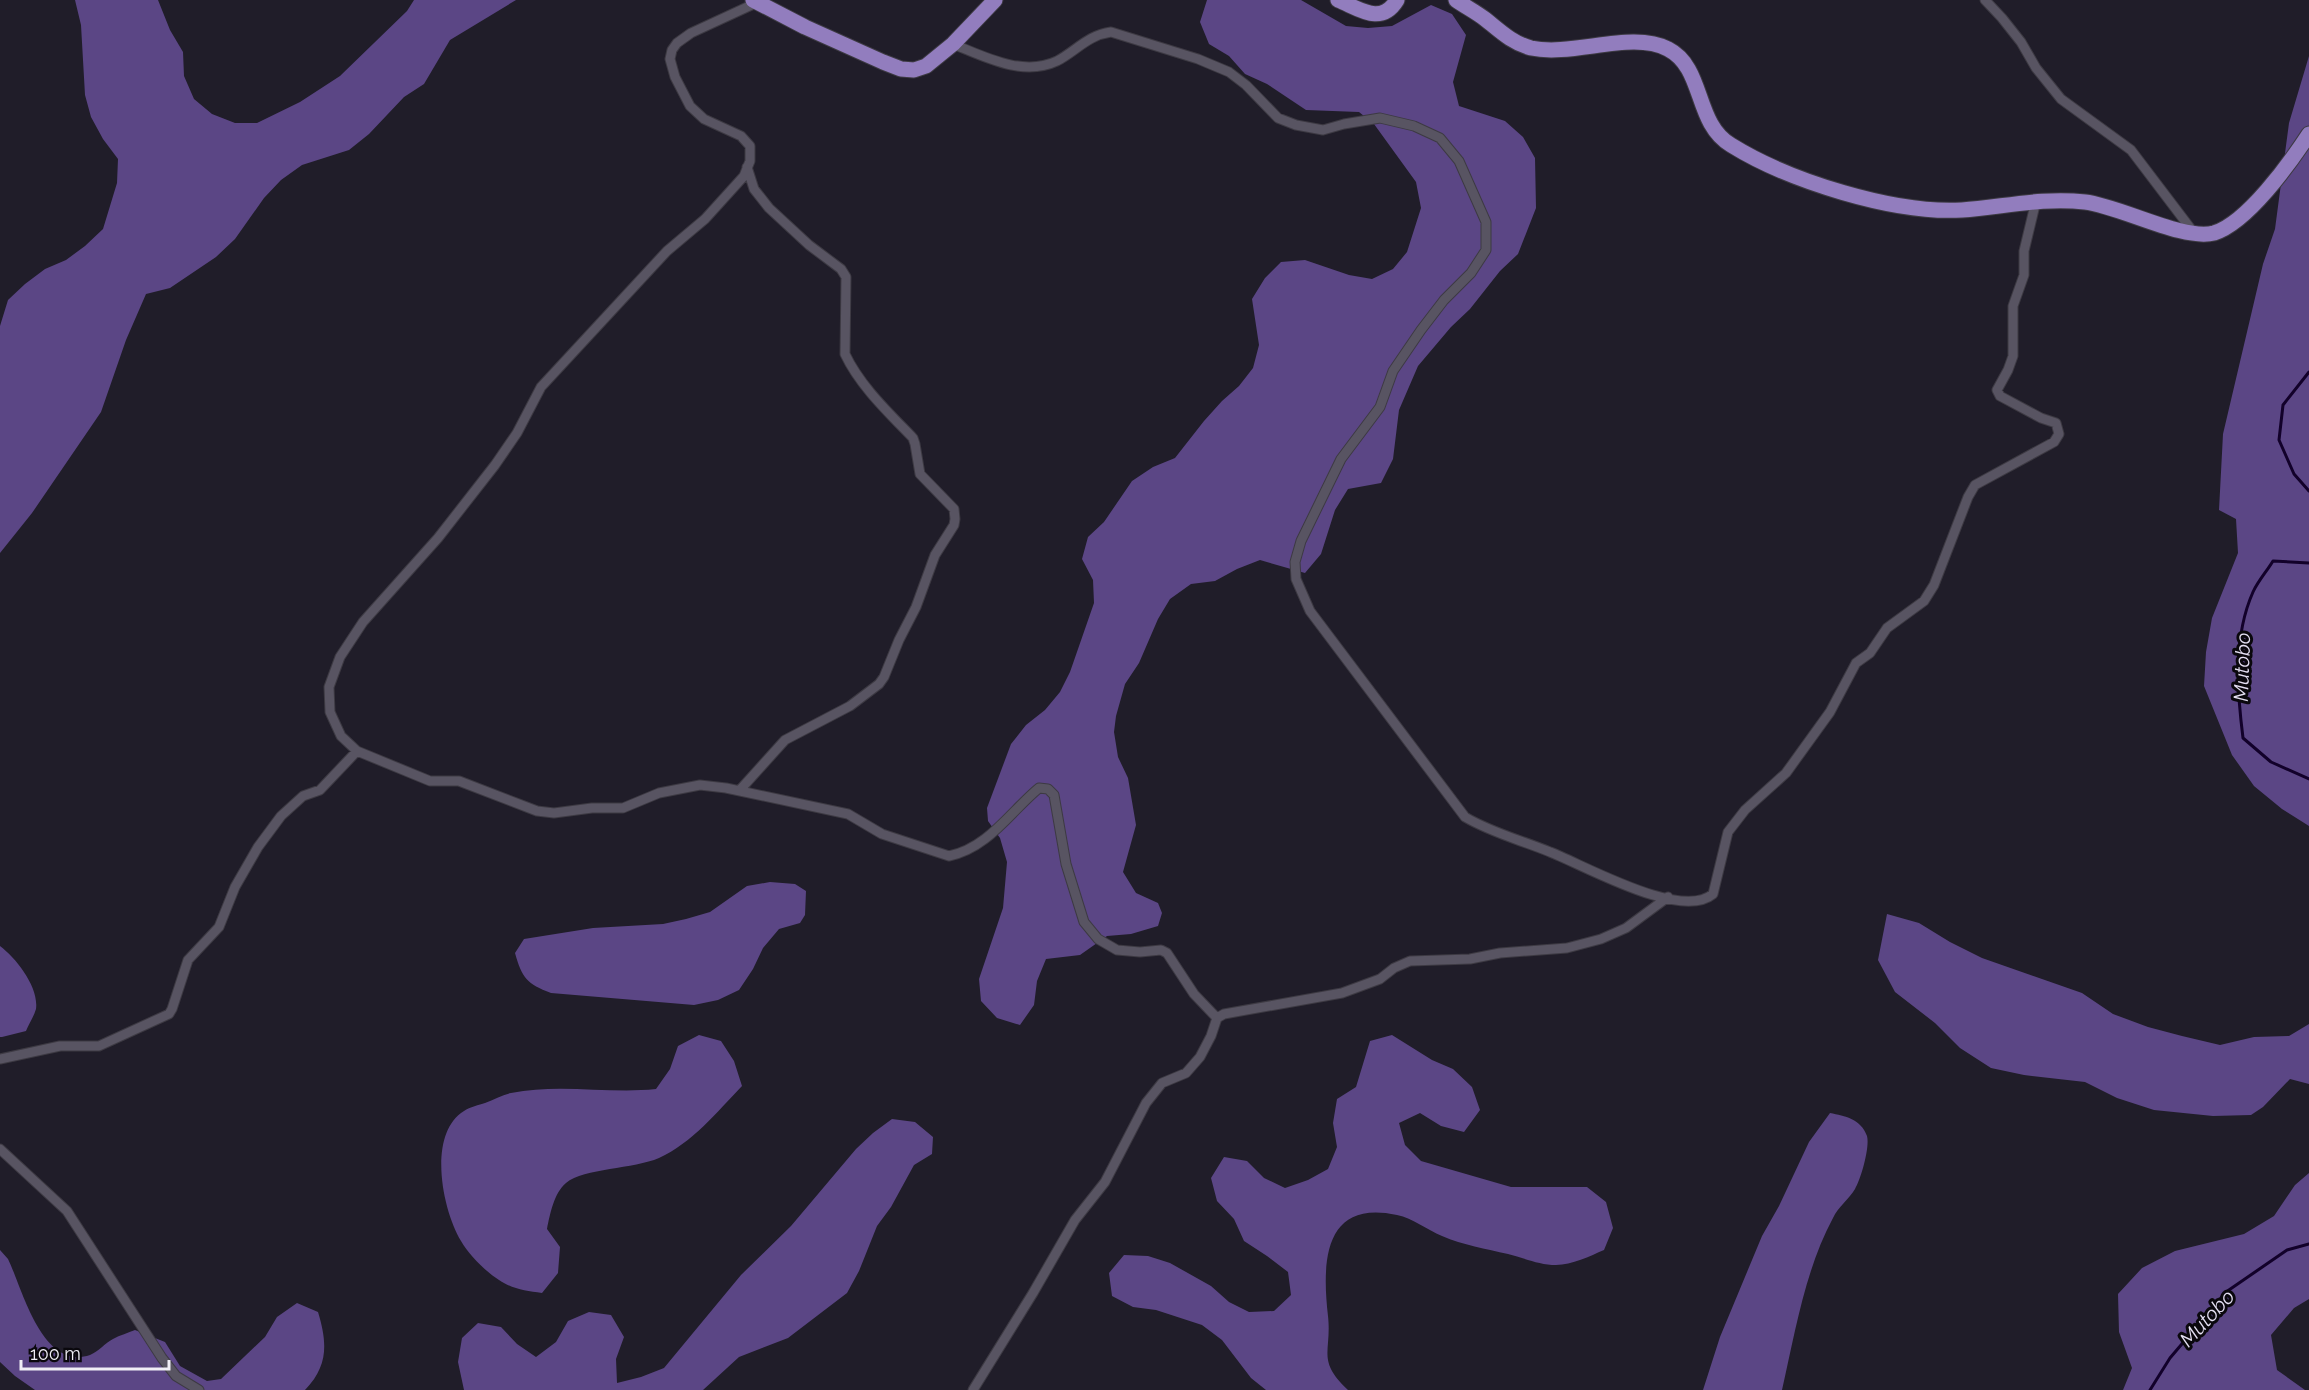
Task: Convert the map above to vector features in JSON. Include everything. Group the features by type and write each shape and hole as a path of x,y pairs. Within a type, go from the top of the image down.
{"main road":[{"path":"755,1 901,69 914,70 926,66 953,44 995,0"},
{"path":"1338,0 1377,14 1385,14 1398,0"},
{"path":"1456,0 1484,18 1507,38 1530,48 1559,50 1645,42 1669,49 1680,57 1689,70 1712,129 1728,144 1813,184 1925,210 1961,210 2036,201 2086,202 2115,208 2175,229 2212,233 2225,228 2248,211 2291,161 2309,134"}],"street":[{"path":"1985,0 2021,42 2036,68 2061,99 2132,150 2194,232"},
{"path":"755,1 691,33 677,43 670,59 675,77 690,106 704,119 741,136 750,146 750,161 744,176 705,219 667,251 541,387 517,433 495,465 438,538 363,622 340,657 329,687 330,712 341,736 357,751 430,781 459,781 537,811 554,813 592,808 623,808 659,793 700,785 848,814 882,834 949,856 989,838 1024,800 1039,788 1048,789 1054,795 1066,864 1084,922 1098,939 1117,950 1140,952 1161,950 1167,953 1194,994 1217,1018"},
{"path":"953,44 996,62 1032,68 1057,61 1099,34 1111,32 1198,59 1229,72 1246,85 1278,118 1296,125 1323,130 1380,118 1414,126 1440,138 1459,161 1486,222 1486,250 1472,273 1444,300 1420,330 1393,371 1380,407 1341,459 1301,541 1295,562 1296,579 1310,611 1465,817 1484,828 1551,852 1618,884 1690,902 1706,900 1713,894 1728,831 1745,810 1786,774 1830,712 1856,663 1870,653 1887,628 1924,601 1934,585 1968,497 1975,485 2054,442 2059,434 2056,423 2041,418 2001,396 1996,390 2013,356 2013,306 2024,275 2024,251 2036,201"},
{"path":"739,791 785,740 850,706 879,684 916,607 934,555 954,525 955,519 954,509 920,474 913,438 879,402 845,354 846,277 841,269 809,245 769,208 754,189 747,167"},
{"path":"0,1059 60,1046 99,1046 169,1014 188,960 219,927 235,886 258,847 281,816 303,796 320,790 357,751"},
{"path":"973,1390 1075,1220 1105,1182 1146,1103 1162,1083 1186,1073 1200,1057 1217,1018 1224,1014 1342,993 1380,979 1394,968 1410,961 1470,959 1500,953 1567,948 1590,942 1626,928 1668,897"},
{"path":"0,1149 67,1211 162,1358 176,1376 199,1390"}],"shaded area":[{"path":"75,0 158,0 170,30 183,52 184,76 194,99 212,114 235,123 257,123 300,102 340,76 407,11 414,0 516,0 450,40 424,84 404,97 369,134 349,150 302,165 281,180 264,198 235,239 216,257 170,288 146,294 126,340 101,412 32,513 0,553 0,326 8,300 45,269 66,260 85,246 103,229 117,183 118,159 103,139 91,117 85,95 81,25"},
{"path":"1207,0 1301,0 1346,26 1368,28 1392,26 1431,5 1452,14 1466,35 1453,82 1459,106 1505,121 1523,137 1535,158 1536,208 1518,254 1500,271 1470,309 1451,327 1418,366 1399,410 1393,459 1381,483 1348,489 1335,510 1321,554 1305,573 1260,560 1215,581 1191,584 1170,599 1158,619 1139,663 1125,684 1114,732 1118,757 1128,778 1136,825 1123,872 1136,893 1158,903 1162,913 1158,926 1131,934 1107,936 1080,955 1046,959 1037,981 1034,1005 1020,1025 997,1018 981,1001 979,979 1003,908 1007,862 1000,838 988,821 987,808 1011,744 1026,725 1045,710 1060,692 1070,672 1094,603 1093,580 1082,559 1088,537 1104,522 1132,481 1153,467 1175,458 1204,421 1239,386 1253,368 1259,345 1252,299 1265,278 1281,262 1305,260 1349,275 1372,279 1393,269 1407,252 1421,208 1416,182 1374,124 1359,112 1306,110 1267,84 1245,74 1229,56 1209,44 1200,22"},
{"path":"2309,56 2309,826 2282,809 2254,786 2232,755 2204,686 2206,652 2212,618 2238,553 2236,519 2219,510 2223,434 2263,264 2275,229 2289,123"},
{"path":"770,882 795,884 806,891 805,915 800,923 779,929 763,948 739,990 718,1000 694,1005 551,993 531,983 520,969 515,953 524,939 593,928 663,924 686,919 710,912 747,886"},
{"path":"1887,914 1919,923 1982,958 2082,993 2113,1014 2182,1036 2220,1045 2254,1037 2289,1036 2309,1024 2309,1084 2290,1079 2263,1107 2251,1115 2213,1116 2154,1110 2117,1098 2085,1082 2024,1075 1991,1068 1960,1048 1935,1023 1895,992 1878,960"},
{"path":"0,946 25,974 36,1000 36,1009 26,1031 2,1037 0,1037"},
{"path":"699,1035 721,1041 734,1061 742,1086 704,1126 671,1152 649,1162 585,1174 574,1178 562,1187 553,1204 547,1229 560,1247 558,1273 542,1293 509,1286 483,1267 461,1241 448,1210 444,1192 442,1154 445,1137 452,1122 466,1110 511,1093 529,1090 656,1089 670,1069 678,1046"},
{"path":"1392,1035 1432,1060 1453,1069 1472,1087 1480,1110 1464,1132 1441,1126 1420,1113 1399,1123 1405,1145 1421,1161 1511,1187 1587,1187 1606,1202 1613,1228 1604,1250 1575,1262 1550,1265 1458,1242 1397,1215 1373,1213 1354,1217 1341,1226 1332,1240 1326,1276 1329,1363 1338,1380 1348,1390 1266,1390 1251,1378 1222,1340 1202,1325 1156,1310 1133,1307 1112,1296 1109,1273 1124,1255 1148,1256 1170,1263 1211,1286 1229,1302 1249,1312 1274,1311 1291,1295 1288,1272 1244,1241 1234,1219 1217,1201 1211,1178 1224,1157 1247,1161 1264,1178 1285,1188 1308,1180 1328,1169 1337,1147 1333,1123 1337,1099 1356,1087 1370,1041"},
{"path":"1830,1113 1847,1117 1861,1126 1868,1141 1866,1155 1853,1193 1835,1214 1815,1259 1802,1302 1782,1390 1703,1390 1720,1337 1762,1236 1809,1142"},
{"path":"892,1119 915,1122 933,1137 932,1154 914,1165 891,1207 877,1226 859,1271 847,1293 788,1338 739,1357 703,1390 464,1390 458,1362 462,1338 478,1323 501,1327 517,1344 536,1357 556,1342 568,1321 589,1312 611,1315 624,1337 616,1359 617,1383 664,1368 741,1275 791,1226 856,1149"},
{"path":"2309,1173 2309,1299 2294,1308 2271,1335 2277,1370 2305,1390 2123,1390 2132,1368 2119,1332 2118,1294 2142,1268 2175,1251 2244,1234 2274,1216 2295,1185"},
{"path":"0,1250 8,1259 28,1307 47,1340 59,1351 73,1357 90,1355 113,1339 135,1330 165,1342 180,1366 207,1381 221,1379 265,1337 277,1317 297,1303 318,1312 324,1343 322,1362 313,1381 305,1390 35,1390 0,1362"}],"waterway":[{"name":"Mutobo","path":"2309,372 2283,405 2279,440 2294,474 2309,491"},
{"name":"Mutobo","path":"2309,563 2273,561 2255,588 2247,609 2242,627 2238,664 2243,738 2271,762 2309,779"},
{"name":"Mutobo","path":"2150,1390 2170,1358 2226,1292 2287,1250 2309,1244"}]}
